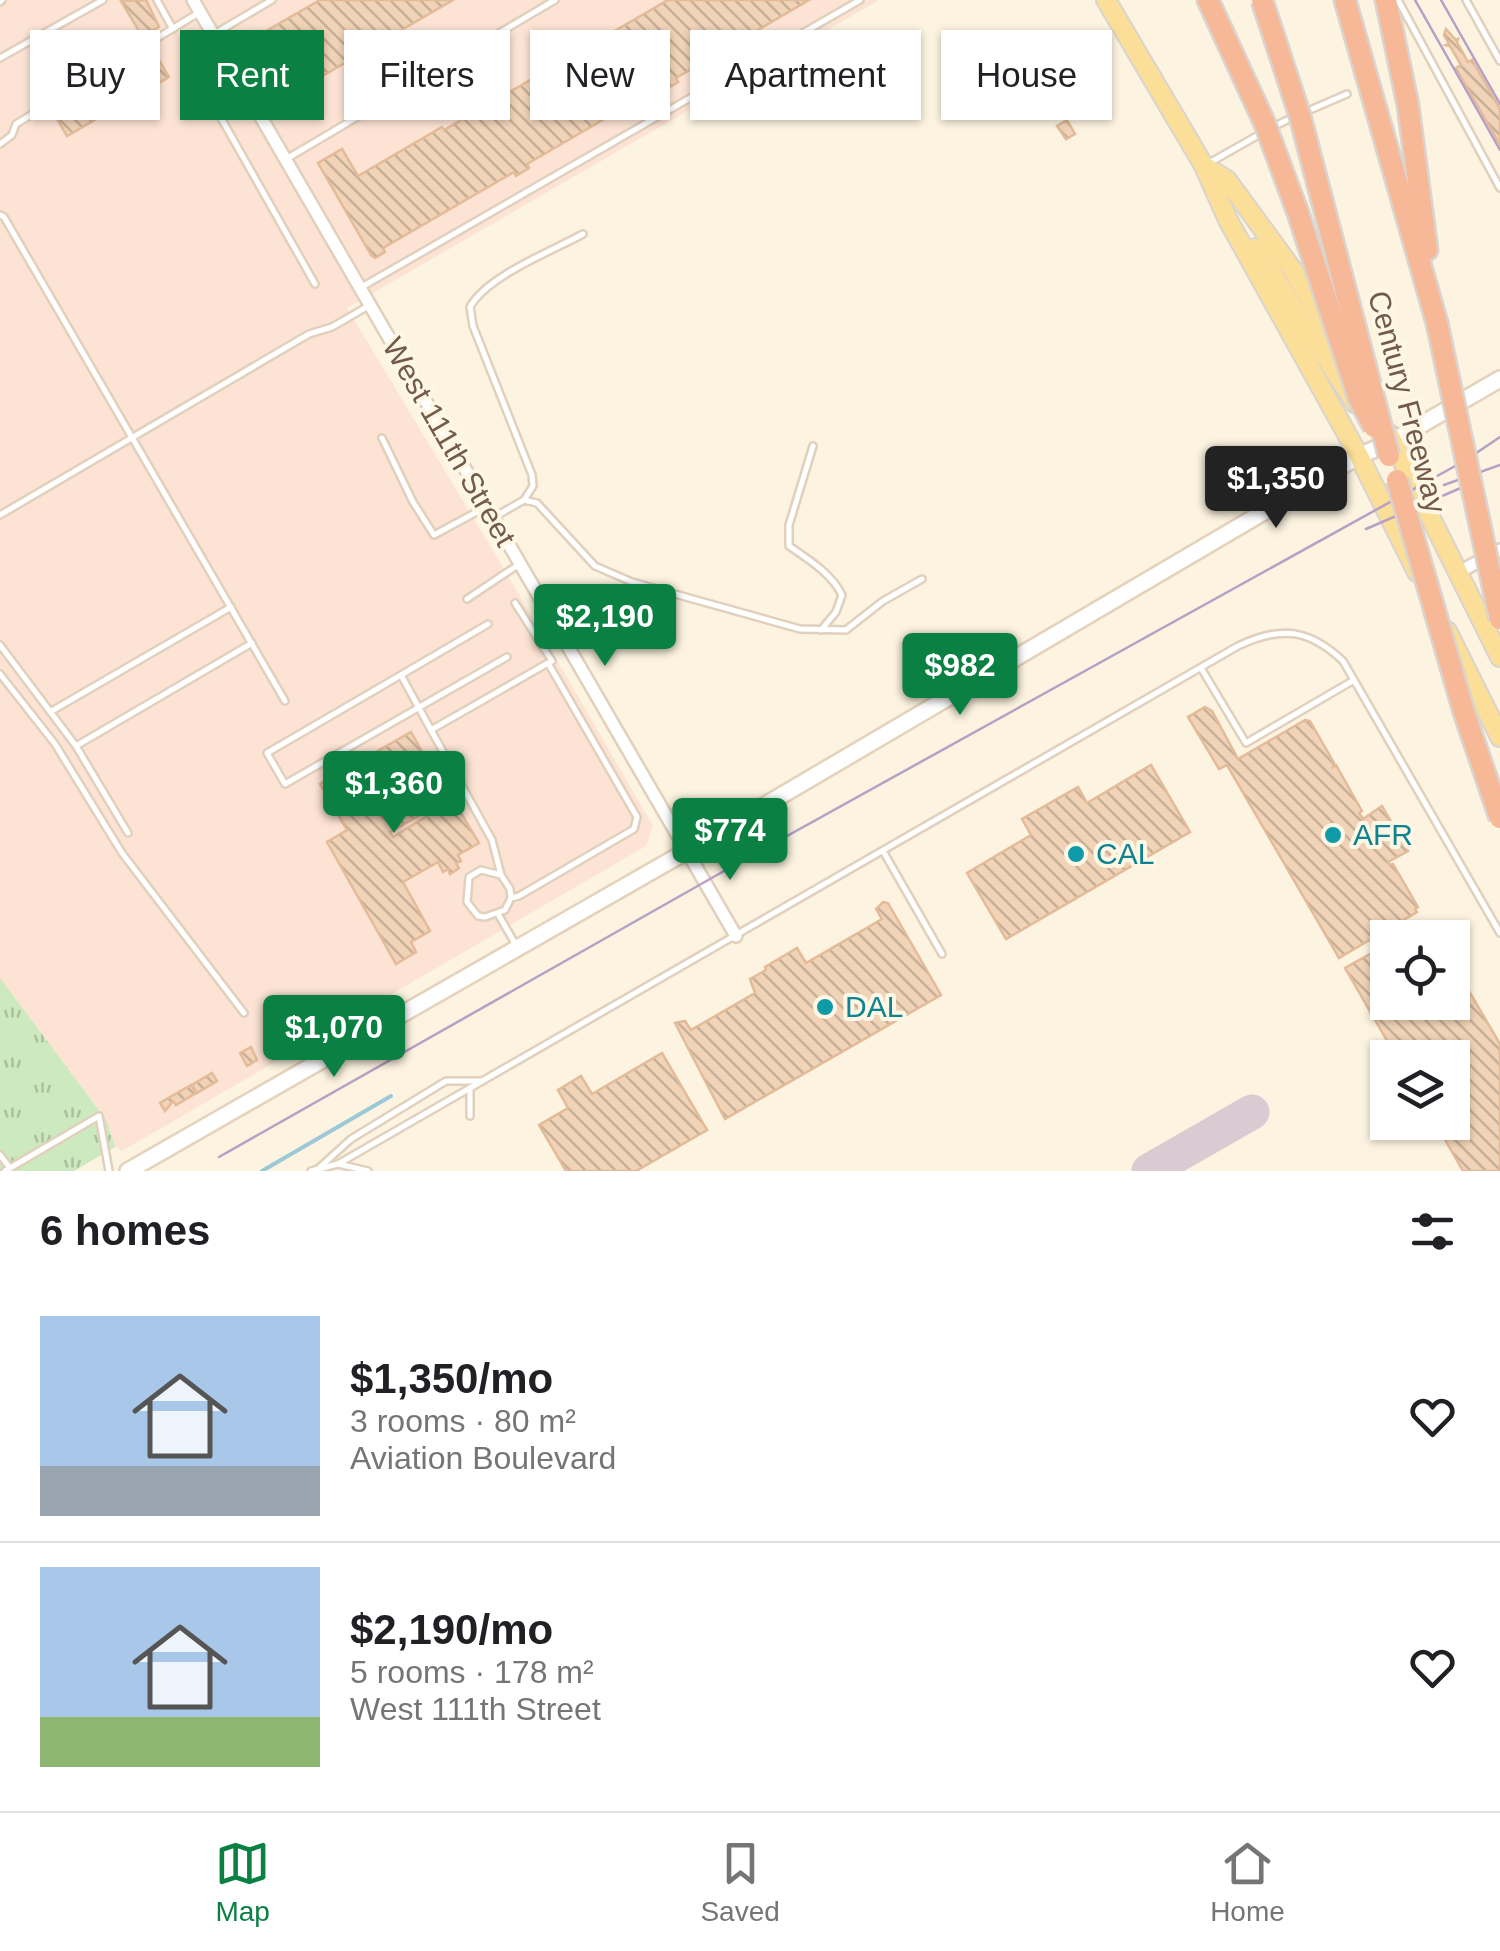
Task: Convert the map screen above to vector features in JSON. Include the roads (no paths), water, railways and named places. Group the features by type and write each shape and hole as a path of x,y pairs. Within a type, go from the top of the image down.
{"highway":[{"path":"1208,0 1265,124 1359,400 1391,448"},
{"name":"Century Freeway","path":"1262,0 1300,116 1464,712 1500,818"},
{"name":"Century Freeway","path":"1345,0 1437,323 1500,619"},
{"path":"1386,0 1408,104 1437,323"}],"main road":[{"path":"1106,0 1204,166 1228,220 1359,456 1500,738"},
{"path":"1204,166 1227,180 1312,301 1500,657"},
{"path":"1228,220 1250,237 1374,432 1391,448"},
{"path":"128,1171 688,851 1359,456 1391,448 1500,379"},
{"path":"1484,704 1500,721"}],"street":[{"name":"West 111th Street","path":"193,0 210,30"},
{"name":"West 111th Street","path":"263,120 736,936"},
{"path":"1457,573 1500,550"}],"lane":[{"path":"0,58 103,0"},
{"path":"156,0 173,28"},
{"path":"221,30 272,0"},
{"path":"286,160 556,0"},
{"path":"360,288 860,0"},
{"path":"1398,0 1500,188"},
{"path":"1466,0 1500,61"},
{"path":"0,144 12,135 16,124 200,12"},
{"path":"1204,166 1283,121 1347,94"},
{"path":"222,120 314,284"},
{"path":"0,216 4,216 286,701"},
{"path":"524,500 532,486 532,475 473,326 470,306 502,278 583,234"},
{"path":"0,515 309,334 332,327 370,305"},
{"path":"382,438 434,535 524,500 537,503 594,566 632,582 800,629 846,630 883,601 922,579"},
{"path":"813,446 789,536 790,546 838,586 842,596 836,612 821,630"},
{"path":"467,600 520,564"},
{"path":"511,898 634,830 637,824 637,817 515,603"},
{"path":"50,712 231,607"},
{"path":"488,624 267,753 285,784 507,657"},
{"path":"311,1171 338,1164 1201,668 1268,634 1298,633 1332,650 1344,661 1500,933"},
{"path":"76,746 252,643"},
{"path":"0,645 76,746 128,833"},
{"path":"432,730 570,650"},
{"path":"1201,668 1246,743 1354,680"},
{"path":"0,674 54,744 122,853 244,1013"},
{"path":"400,675 488,829 501,874 510,889 511,898 498,914 485,917 471,910 466,882 481,870 501,874"},
{"path":"883,851 942,954"},
{"path":"498,914 518,949"},
{"path":"320,1168 350,1139 446,1081 485,1081"},
{"path":"470,1088 470,1116"},
{"path":"0,1155 8,1170 98,1116 109,1171"},
{"path":"338,1164 368,1171"}],"waterway":[{"path":"262,1171 391,1096"}],"tram line":[{"path":"1415,0 1500,150"},
{"path":"1441,0 1500,104"},
{"path":"219,1157 740,862 1466,460 1500,437"},
{"path":"1444,485 1500,465"},
{"path":"1366,529 1463,487"}],"place":[{"name":"AFR","path":"1333,835"},
{"name":"CAL","path":"1076,854"},
{"name":"DAL","path":"825,1007"}]}
